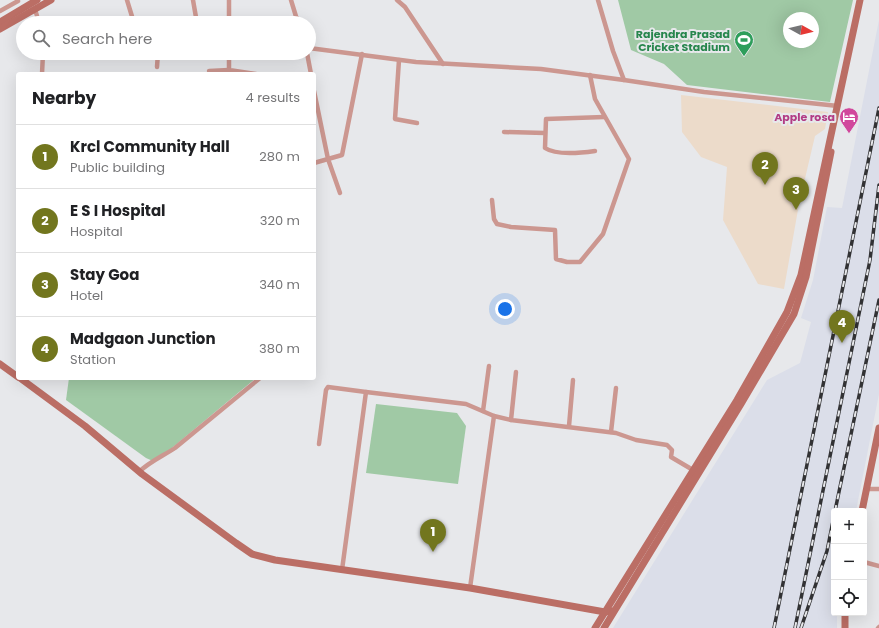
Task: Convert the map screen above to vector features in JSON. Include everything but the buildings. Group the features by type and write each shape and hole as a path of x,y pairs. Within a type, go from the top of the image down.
{"main road":[{"path":"0,22 37,0"},
{"path":"23,16 51,0"},
{"path":"595,628 604,612 625,586 768,360 794,314 806,277 838,106 860,0"},
{"path":"0,29 16,20"},
{"path":"604,628 614,611 625,586 788,312 801,275 825,156 838,106"},
{"path":"0,364 16,375"},
{"path":"23,380 85,426 140,472 252,554 275,560 470,588 604,612 614,611"},
{"path":"863,508 879,428"},
{"path":"845,616 845,628"}],"street":[{"path":"127,0 132,16"},
{"path":"193,0 196,16"},
{"path":"229,0 229,16"},
{"path":"291,0 296,16"},
{"path":"398,0 405,7 443,64"},
{"path":"598,0 613,51 624,80"},
{"path":"0,11 18,1"},
{"path":"35,9 37,16"},
{"path":"316,49 399,60 443,64 541,69 704,92 838,106"},
{"path":"316,162 342,155 362,54"},
{"path":"42,72 43,60"},
{"path":"158,60 158,67"},
{"path":"229,60 229,70"},
{"path":"308,60 311,72"},
{"path":"399,60 394,119 417,123"},
{"path":"209,71 229,70 242,72"},
{"path":"492,200 494,219 497,224 511,227 552,228 556,230 556,259 567,262 580,262 602,234 629,159 595,99 590,75"},
{"path":"316,101 328,159 340,193"},
{"path":"595,151 581,153 550,151 545,148 546,119 604,117"},
{"path":"504,132 545,133"},
{"path":"483,411 489,366"},
{"path":"510,420 516,372"},
{"path":"140,472 146,466 162,458 175,448 258,380"},
{"path":"569,426 573,380"},
{"path":"319,444 326,390 328,387 466,404 494,416 510,420 611,432 636,440 667,445 672,450 671,457 693,470"},
{"path":"611,432 616,388"},
{"path":"342,570 366,392"},
{"path":"470,588 494,416"},
{"path":"867,489 879,489"},
{"path":"867,563 879,566"}],"shaded area":[{"path":"879,20 879,394 857,508 831,508 831,616 837,616 837,628 613,628 767,380 800,363 811,322 801,318 813,280 827,207 842,208"},
{"path":"681,95 828,112 825,129 815,136 799,204 784,289 758,284 723,220 727,167 701,157 682,132"}],"green space":[{"name":"Rajendra Prasad Cricket Stadium","path":"618,0 853,0 830,102 687,85 664,64 631,50"},
{"path":"69,380 254,380 155,462 146,458 66,400"},
{"path":"376,404 457,413 466,426 458,484 366,473"}],"railway":[{"path":"774,628 879,108"},
{"path":"795,628 870,260 879,185"},
{"path":"836,508 879,300"},
{"path":"801,628 827,551 831,531"}],"place":[{"name":"Rajendra Prasad Cricket Stadium","path":"744,57"},
{"name":"Apple rosa","path":"849,134"},
{"name":"E S I Hospital","path":"765,185"},
{"name":"Stay Goa","path":"796,210"},
{"name":"Madgaon Junction","path":"842,343"},
{"name":"Krcl Community Hall","path":"433,552"}]}
